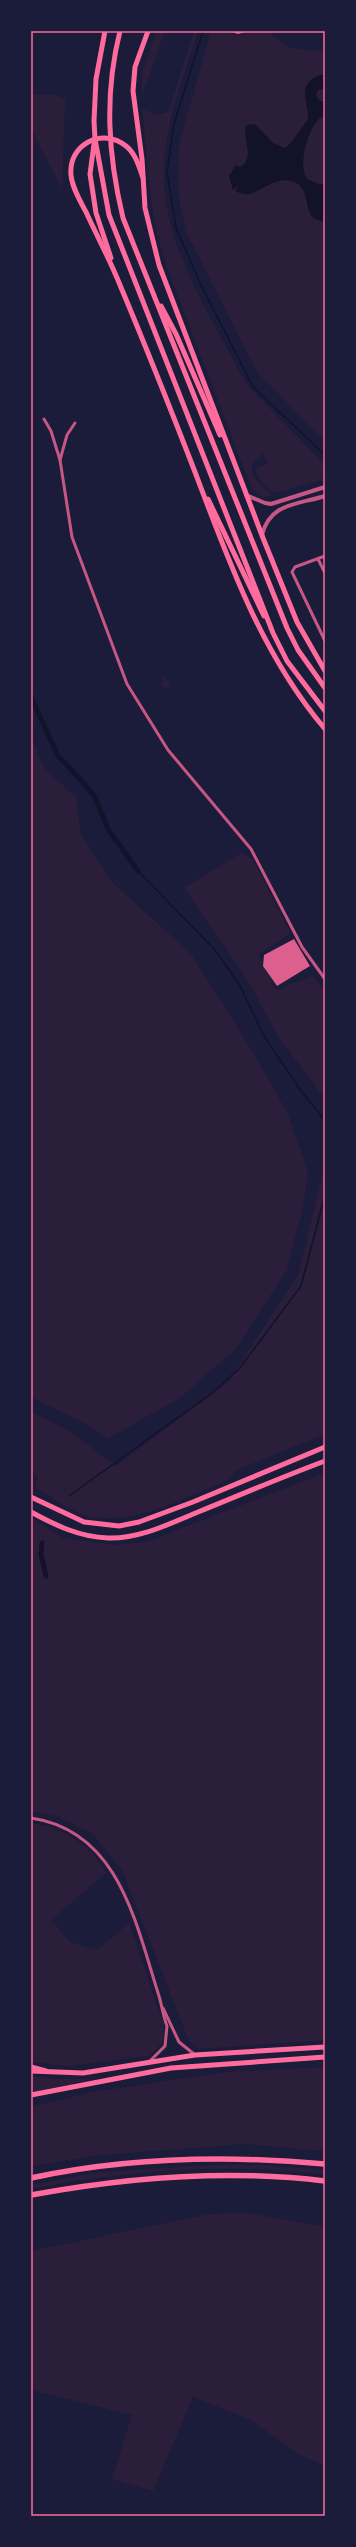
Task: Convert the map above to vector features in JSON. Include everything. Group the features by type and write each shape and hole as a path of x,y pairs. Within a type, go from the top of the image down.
{"highway":[{"path":"31,2178 116,2164 171,2160 249,2159 325,2164"},
{"path":"31,2195 105,2182 184,2176 256,2175 325,2181"}],"main road":[{"path":"105,31 96,79 95,139 90,174 96,213 116,276"},
{"path":"120,31 109,99 110,149 113,177 123,218 287,628 298,650 325,688"},
{"path":"148,31 136,67 133,91 145,208 159,265 246,495 297,622 325,671"},
{"path":"143,178 133,153 113,138 101,137 95,139 78,150 72,164 71,174 79,197 116,276 217,532 262,635 299,696 325,729"},
{"path":"95,139 109,215 274,633 287,661 325,711"},
{"path":"149,284 176,334 246,495"},
{"path":"195,473 256,602 274,633"},
{"path":"31,1497 84,1522 120,1526 146,1520 325,1447"},
{"path":"31,1512 52,1523 84,1536 108,1538 150,1531 325,1461"},
{"path":"31,2071 53,2073 92,2072 150,2061 195,2055 325,2047"},
{"path":"31,2095 171,2068 325,2057"},
{"path":"31,2067 53,2073"}],"street":[{"path":"44,420 51,431 60,460 72,537 128,685 168,750 251,849 302,946 325,979"},
{"path":"60,460 67,435 75,423"},
{"path":"246,495 264,503 271,504 325,487"},
{"path":"262,536 265,524 275,511 325,496"},
{"path":"324,639 292,572 295,567 325,556"},
{"path":"318,559 325,573"},
{"path":"31,1818 51,1822 74,1832 88,1842 113,1871 131,1907 162,2005 167,2026 167,2040 161,2051 150,2061"},
{"path":"162,2005 179,2042 195,2055"}],"shaded area":[{"path":"157,31 165,31 143,93 141,94 143,69"},
{"path":"194,31 198,31 174,105 165,151 164,181 168,211 175,239 198,295 241,375 250,388 325,465 325,479 275,493 261,482 255,471 257,468 268,463 263,454 256,459 252,470 253,475 261,486 273,495 263,497 252,489 169,273 157,236 151,199 142,109 157,115 168,112"},
{"path":"211,31 226,31 237,36 252,31 268,31 288,47 307,51 325,49 325,441 257,372 187,234 180,205 178,179 179,144"},
{"path":"319,75 325,75 325,89 318,90 316,96 320,101 325,101 325,115 319,119 310,134 306,144 303,164 307,179 319,184 325,184 325,221 317,220 312,216 309,211 304,191 294,182 285,180 277,181 250,194 243,194 236,191 238,186 233,190 229,176 236,165 240,167 245,163 247,158 248,153 245,130 247,125 255,124 273,143 285,148 291,142 308,119 305,94 307,84"},
{"path":"31,94 56,95 65,99 62,189 31,128"},
{"path":"165,676 170,685 167,689 160,685"},
{"path":"31,738 45,769 76,797 81,834 111,881 191,954 253,1052 288,1114 308,1172 303,1208 286,1271 237,1348 180,1398 107,1439 88,1425 31,1397"},
{"path":"241,853 253,860 291,933 258,955 276,990 312,976 325,990 325,1099 279,1038 245,976 184,888"},
{"path":"324,1169 325,1434 237,1470 227,1480 191,1496 152,1511 131,1516 111,1518 92,1517 74,1511 35,1487 38,1477 31,1472 31,1412 68,1430 116,1466 228,1382 298,1275"},
{"path":"325,1473 325,2040 199,2049 188,2039 123,1872 93,1834 59,1817 31,1811 31,1517 63,1538 116,1545 146,1542"},
{"path":"31,1823 43,1825 65,1833 75,1839 93,1854 106,1873 51,1920 70,1942 97,1950 129,1923 164,2026 163,2040 156,2050 149,2056 68,2066 31,2062"},
{"path":"325,2067 325,2151 244,2144 101,2155 31,2166 31,2107 92,2092 226,2072"},
{"path":"31,2076 59,2079 93,2079 31,2093"},
{"path":"212,2165 263,2165 325,2170 325,2175 251,2169 178,2170 104,2177 31,2189 31,2185 100,2172"},
{"path":"248,2213 325,2227 325,2466 298,2454 251,2420 193,2397 153,2491 112,2479 132,2415 31,2390 31,2251 209,2214"}],"building":[{"path":"227,31 251,31 238,34"},
{"path":"294,939 310,966 277,986 263,966 264,955"}],"waterway":[{"path":"203,31 174,124 167,172 176,228 200,283 253,387 325,455"},
{"path":"31,697 58,756 95,797 108,829 138,871"},
{"path":"138,871 215,950 240,986 264,1036 299,1088 325,1121"},
{"path":"69,1496 212,1393 239,1369 301,1286 325,1195"},
{"path":"42,1543 41,1554 46,1576"}]}
